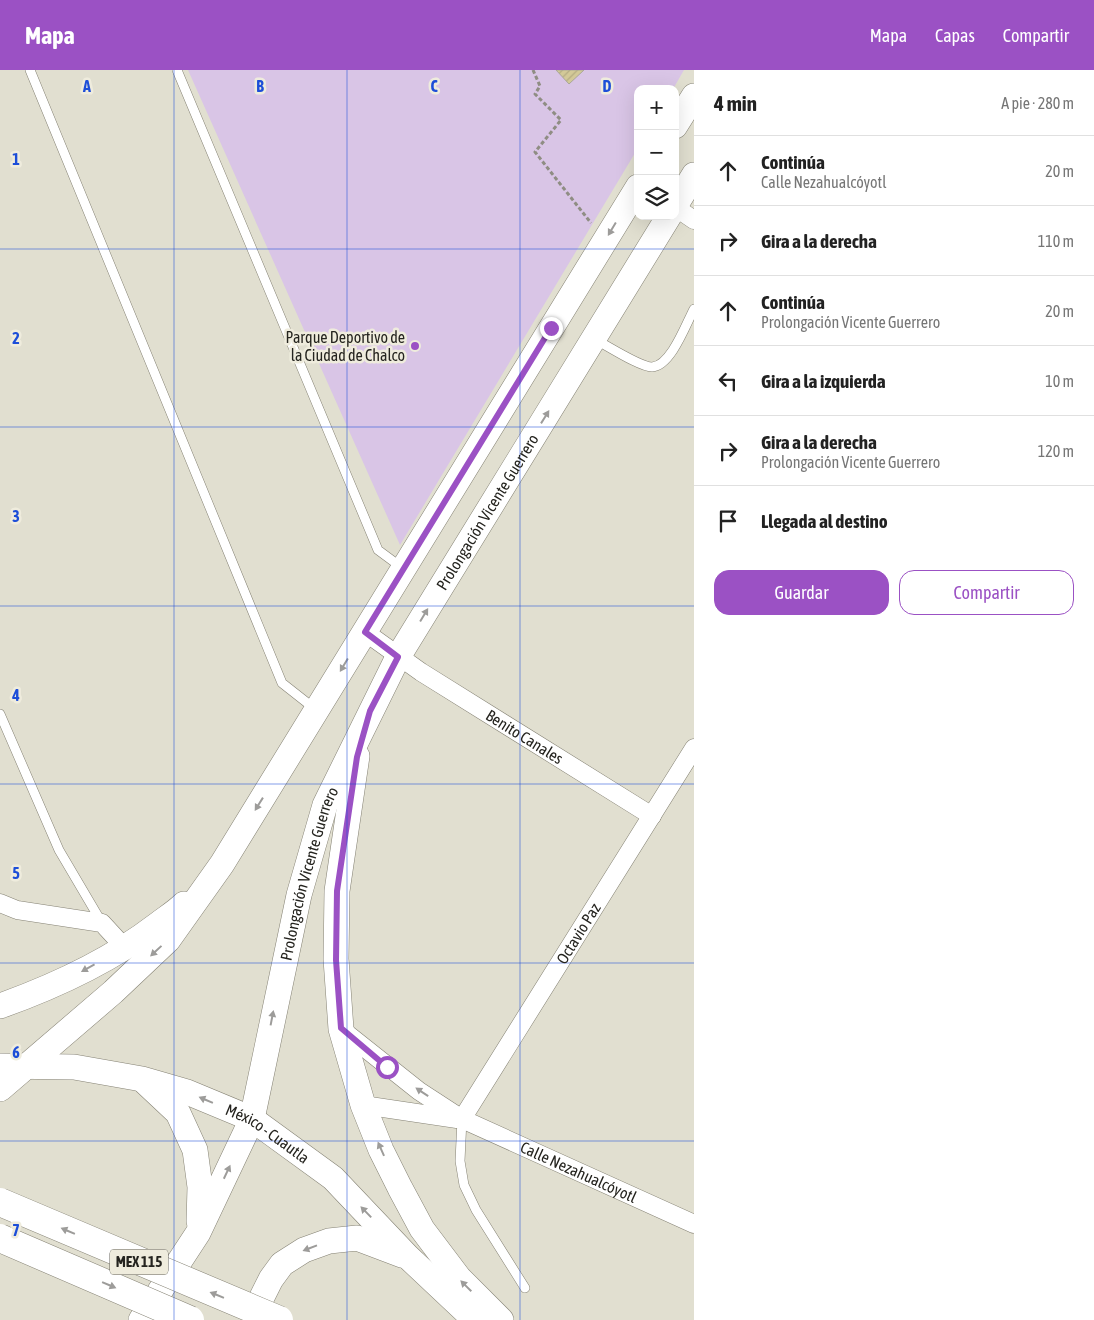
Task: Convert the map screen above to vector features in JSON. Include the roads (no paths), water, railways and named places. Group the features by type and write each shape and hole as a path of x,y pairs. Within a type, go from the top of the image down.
{"main road":[{"path":"679,120 694,96"},
{"path":"679,200 694,175"},
{"path":"0,1089 113,992 168,940 222,864 634,194"},
{"name":"Prolongación Vicente Guerrero","path":"140,1320 198,1233 252,1119 299,895 325,805 398,657 667,220"},
{"path":"370,711 357,757 337,891 336,960 341,1028 363,1105 388,1165 422,1229 459,1278 501,1320"},
{"path":"0,1006 42,991 133,944 182,906 222,864"},
{"name":"México - Cuautla","path":"0,1066 74,1068 142,1079 187,1092 252,1119 333,1178 407,1256 475,1320"},
{"path":"142,1079 178,1113 195,1150 200,1187 198,1233"},
{"name":"MEX 115","path":"0,1202 279,1320"},
{"name":"MEX 115","path":"0,1238 190,1320"},
{"path":"257,1320 256,1309 271,1279 282,1264 304,1250 330,1241 357,1238 407,1256"}],"street":[{"path":"679,210 694,220"},
{"name":"Benito Canales","path":"365,632 398,657 652,816"},
{"name":"Octavio Paz","path":"462,1119 694,748"},
{"path":"0,903 17,910 102,923 125,948"},
{"name":"Calle Nezahualcóyotl","path":"341,1028 419,1091 462,1119 694,1224"},
{"name":"Calle Nezahualcóyotl","path":"363,1105 462,1119"}],"lane":[{"path":"30,70 282,684 317,710"},
{"path":"177,70 378,550 403,568"},
{"path":"594,338 642,365 652,367 662,364 669,356 694,309"},
{"path":"0,714 59,850 102,923"},
{"path":"462,1119 460,1160 464,1185 476,1210 525,1288"}],"place":[{"name":"Parque Deportivo de la Ciudad de Chalco","path":"415,346"}]}
